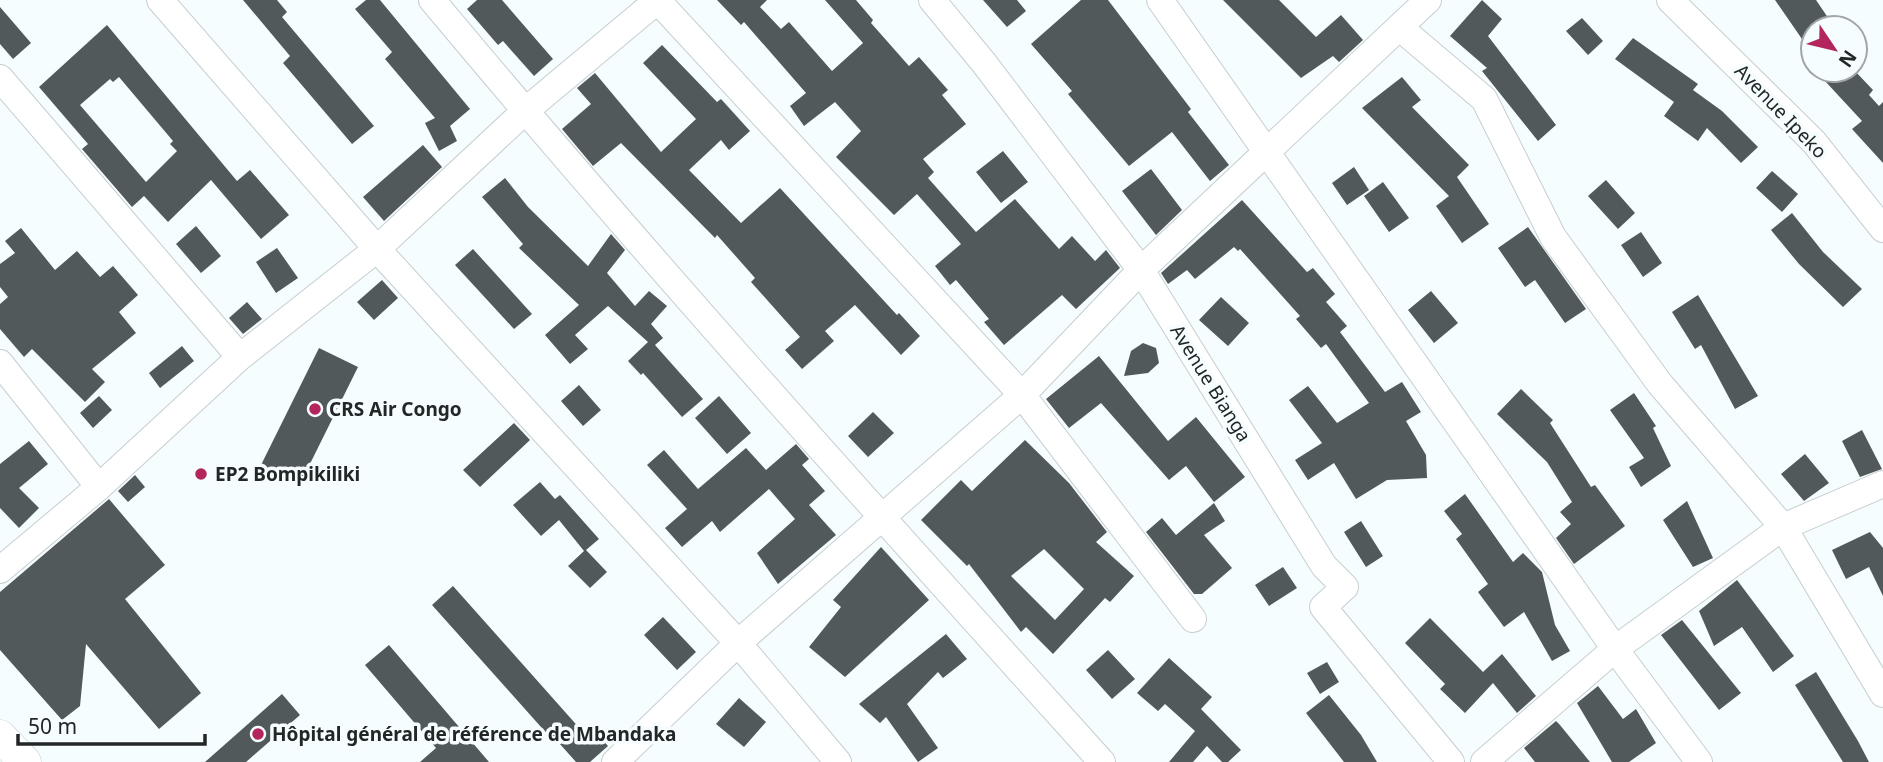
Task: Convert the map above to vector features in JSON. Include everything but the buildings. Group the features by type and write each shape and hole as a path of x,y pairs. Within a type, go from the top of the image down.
{"street":[{"path":"160,0 377,249 738,643 838,762"},
{"path":"432,0 525,111 881,516 1102,762"},
{"path":"0,570 99,487 240,357 377,249 525,111 658,0 1022,395 1193,619"},
{"name":"Avenue Bianga","path":"932,0 984,63 1140,270 1324,566 1345,587 1323,607 1451,762"},
{"path":"1160,0 1615,649 1699,762"},
{"path":"615,762 738,643 1022,395 1140,270 1428,0"},
{"name":"Avenue Ipeko","path":"1670,0 1814,142 1883,229"},
{"path":"1399,27 1484,99 1553,237 1660,384 1783,527 1883,694"},
{"path":"0,78 240,357"},
{"path":"0,363 99,487"},
{"path":"1484,762 1615,649 1783,527 1883,484"},
{"path":"0,736 25,762"}],"place":[{"name":"CRS Air Congo","path":"315,409"},
{"name":"EP2 Bompikiliki","path":"201,474"},
{"name":"Hôpital général de référence de Mbandaka","path":"258,734"}]}
